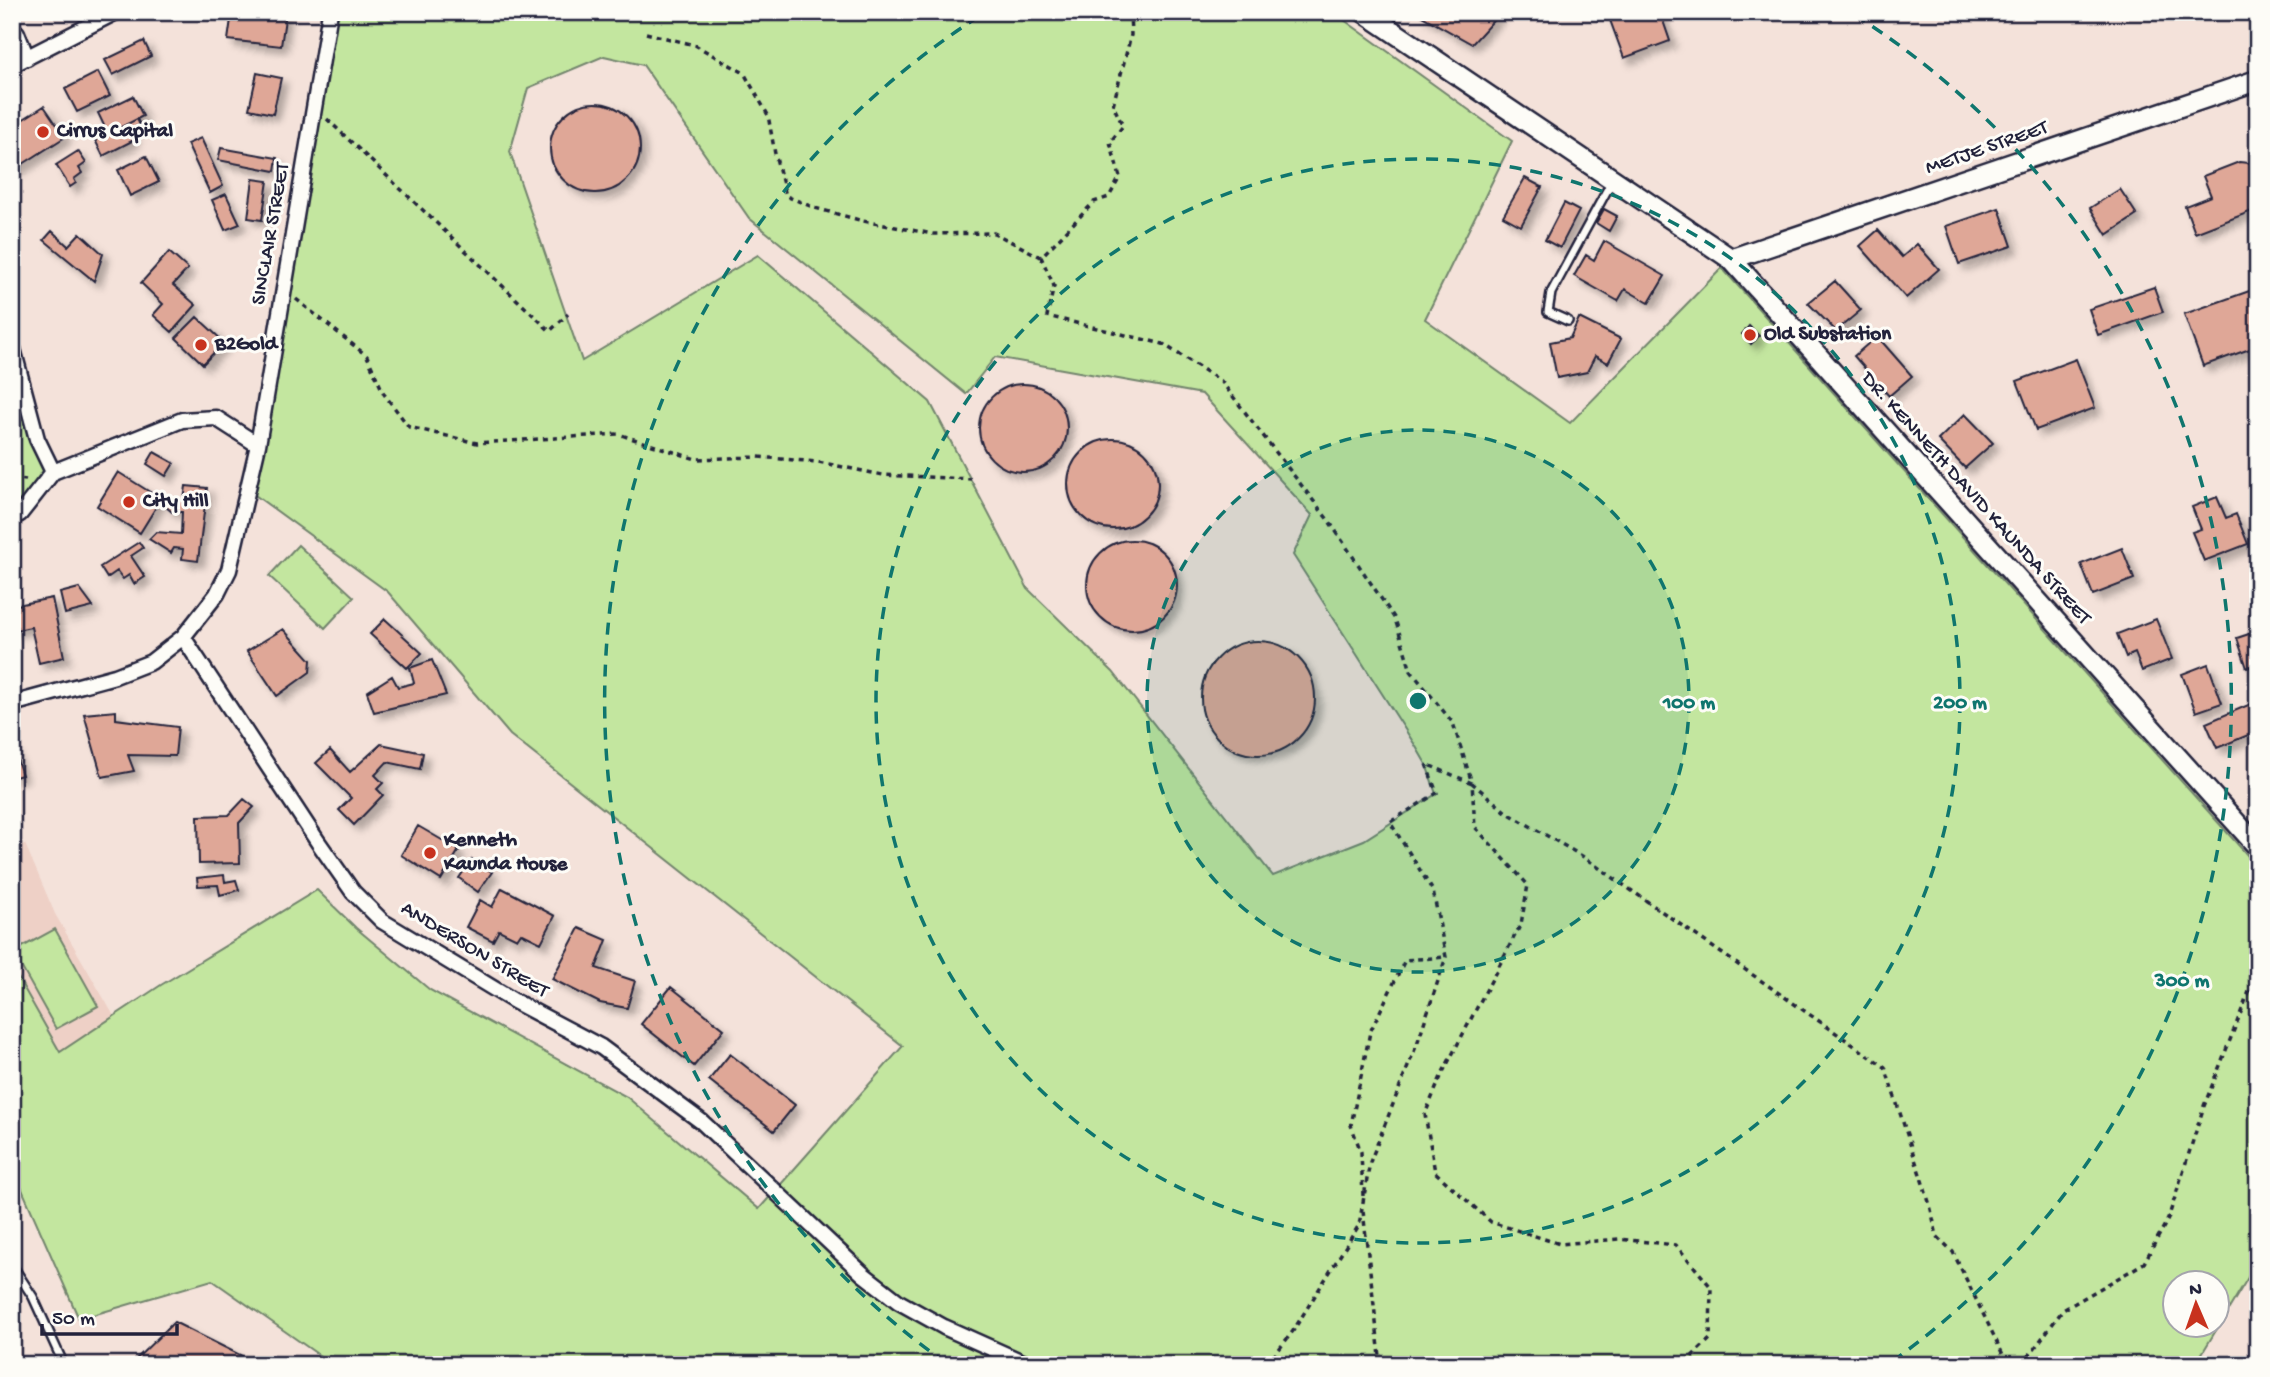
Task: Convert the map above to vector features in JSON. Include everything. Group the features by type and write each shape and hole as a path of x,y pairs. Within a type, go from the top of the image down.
{"street":[{"path":"12,65 116,12"},
{"name":"SINCLAIR STREET","path":"12,704 115,676 151,662 183,637 217,594 229,570 258,445 330,12"},
{"name":"DR. KENNETH DAVID KAUNDA STREET","path":"1364,12 1731,259 2258,847"},
{"path":"12,28 17,33 27,58"},
{"name":"METJE STREET","path":"1731,259 2258,80"},
{"path":"12,345 37,439 53,472"},
{"path":"12,517 20,514 53,472 182,420 216,418 258,445"},
{"name":"ANDERSON STREET","path":"183,637 353,892 382,921 514,1001 601,1047 702,1122 853,1265 899,1302 944,1327 1029,1365"}],"lane":[{"path":"1568,321 1548,312 1551,293 1612,180"},
{"path":"12,1265 33,1297 64,1365"}],"path":[{"path":"1041,257 1094,202 1109,197 1119,177 1110,142 1123,126 1113,105 1131,35 1130,12"},
{"path":"646,33 695,45 744,73 768,115 786,196 815,208 863,221 933,234 993,233 1041,257 1054,286 1047,316 1163,344 1222,381 1245,410 1329,521 1395,619 1411,671 1452,723 1472,783 1475,827 1528,886 1521,924 1449,1060 1425,1114 1435,1172 1491,1222 1560,1244 1619,1239 1676,1245 1711,1287 1710,1339 1683,1365"},
{"path":"315,107 550,331 568,314"},
{"path":"284,289 367,356 384,394 409,427 477,443 618,434 696,458 770,458 818,462 883,475 971,479"},
{"path":"1267,1365 1293,1331 1359,1225 1370,1162 1417,1044 1446,957 1433,891 1390,822 1437,793 1426,764 1472,783 1506,812 1602,870 1885,1067 1930,1205 1937,1236 1953,1252 2008,1365"},
{"path":"1381,1365 1373,1285 1364,1232 1361,1152 1351,1125 1370,1032 1405,960 1446,957"},
{"path":"2022,1365 2063,1310 2144,1263 2168,1219 2204,1106 2258,969"}],"shaded area":[{"path":"25,844 55,914 114,1016 60,1052 108,1140 12,1191 12,848"}],"green space":[{"path":"330,12 1333,12 1512,141 1425,319 1570,423 1722,268 2258,867 2258,1261 2232,1304 2232,1268 2162,1268 2162,1338 2211,1338 2195,1365 333,1365 212,1280 79,1319 21,1187 12,1191 12,967 60,1052 161,985 317,890 356,928 430,990 627,1097 759,1209 903,1046 510,735 388,592 248,490","holes":["604,56 643,65 749,218 966,394 995,357 1202,394 1312,515 1293,555 1415,745 1426,764 1436,794 1364,840 1273,876 1113,672 1028,589 930,402 758,255 582,361 510,152 528,88"]},
{"path":"12,345 53,472 12,517"},
{"path":"298,545 354,597 325,628 269,576"},
{"path":"55,929 98,1006 56,1029 13,952"}],"building":[{"path":"232,12 286,12 281,46 228,40"},
{"path":"1424,12 1501,12 1472,44 1422,16"},
{"path":"1607,12 1660,12 1670,41 1624,58"},
{"path":"144,41 151,56 113,75 105,60"},
{"path":"98,72 110,96 77,112 65,89"},
{"path":"257,73 281,78 273,114 249,109"},
{"path":"133,96 143,116 108,134 98,113"},
{"path":"595,103 612,106 627,116 637,131 640,148 637,165 627,180 612,190 595,193 578,190 563,180 553,165 550,148 553,131 563,116 578,106"},
{"path":"44,106 65,137 12,171 12,115 17,113 22,120"},
{"path":"137,119 140,125 129,130 134,140 103,156 95,140"},
{"path":"201,138 223,186 210,193 187,144"},
{"path":"221,148 277,158 275,171 218,160"},
{"path":"78,151 86,163 79,168 82,173 74,179 76,183 70,187 56,165"},
{"path":"146,156 159,182 130,196 118,170"},
{"path":"2239,162 2258,164 2258,226 2252,211 2195,233 2185,206 2211,196 2203,176"},
{"path":"1525,178 1542,187 1521,226 1503,216"},
{"path":"253,179 268,181 262,220 248,218"},
{"path":"2120,189 2137,215 2107,235 2090,208"},
{"path":"226,194 240,224 225,230 212,200"},
{"path":"1564,203 1579,211 1560,248 1545,240"},
{"path":"1999,208 2012,246 1959,264 1946,226"},
{"path":"1604,209 1617,216 1609,231 1596,223"},
{"path":"1878,230 1902,257 1917,244 1939,269 1906,298 1860,246"},
{"path":"52,231 68,246 80,233 103,254 94,281 44,240"},
{"path":"1604,241 1665,276 1649,303 1625,289 1618,301 1574,276 1586,255 1594,260"},
{"path":"169,252 188,269 173,285 196,305 172,332 153,315 163,304 141,283"},
{"path":"1835,281 1861,310 1836,331 1808,303"},
{"path":"2154,287 2163,312 2098,335 2089,309"},
{"path":"2258,288 2258,346 2203,366 2184,314"},
{"path":"197,317 224,342 203,364 176,338"},
{"path":"1579,318 1621,339 1608,363 1595,356 1587,372 1557,378 1550,342 1570,338"},
{"name":"Old Substation","path":"1749,326 1759,336 1751,344 1742,334"},
{"path":"1877,336 1912,376 1889,396 1854,356"},
{"path":"2076,359 2095,408 2036,430 2017,381"},
{"path":"1023,384 1048,391 1060,403 1067,428 1060,453 1048,465 1023,472 998,465 986,453 979,428 986,403 998,391"},
{"path":"1965,414 1993,443 1965,468 1938,440"},
{"path":"1104,439 1122,439 1138,446 1151,459 1158,475 1158,493 1151,509 1138,522 1122,529 1104,529 1088,522 1075,509 1068,493 1068,475 1075,459 1088,446"},
{"path":"154,452 174,463 166,476 147,464"},
{"name":"City Hill","path":"118,472 161,499 140,533 97,506"},
{"path":"186,486 207,488 198,561 182,559 183,549 174,548 171,553 149,539 156,532 181,534 182,512 172,512 165,506 171,498 184,500"},
{"path":"2217,497 2226,518 2236,514 2248,544 2204,561 2192,532 2201,529 2192,507"},
{"path":"1132,540 1149,543 1164,553 1174,568 1177,585 1174,602 1164,617 1149,627 1132,630 1115,627 1100,617 1090,602 1087,585 1090,568 1100,553 1115,543"},
{"path":"139,542 143,548 131,556 145,577 134,584 129,575 123,579 117,571 107,578 100,567"},
{"path":"2122,548 2134,579 2093,595 2081,564"},
{"path":"79,588 93,607 65,614 60,593"},
{"path":"52,598 64,657 39,663 31,627 12,631 12,606"},
{"path":"385,619 422,653 407,668 370,634"},
{"path":"2156,619 2172,659 2142,671 2135,653 2126,657 2117,634"},
{"path":"283,629 311,660 310,672 277,696 247,651"},
{"path":"2258,631 2258,664 2247,668 2237,638"},
{"path":"1258,641 1280,645 1299,657 1311,676 1315,698 1311,720 1299,739 1280,751 1258,755 1236,751 1217,739 1205,720 1201,698 1205,676 1217,657 1236,645"},
{"path":"432,660 446,695 374,712 367,692 392,676 398,687 414,683 410,668"},
{"path":"2208,664 2222,703 2196,712 2182,674"},
{"path":"2253,703 2258,714 2258,731 2217,748 2206,723"},
{"path":"116,711 116,719 178,727 175,756 128,755 134,771 102,777 84,714"},
{"path":"12,744 22,775 12,778"},
{"path":"381,744 423,753 420,769 387,762 375,775 383,783 377,789 383,795 354,825 339,810 351,798 316,763 330,750 350,772"},
{"path":"244,799 254,807 239,823 240,863 199,864 198,816 229,815"},
{"name":"Kenneth Kaunda House","path":"418,826 459,850 441,880 401,855"},
{"path":"472,859 492,872 478,892 459,878"},
{"path":"224,875 225,882 236,880 239,890 220,895 218,885 198,886 197,878"},
{"path":"502,888 555,916 541,943 521,933 517,939 499,930 493,941 466,927 480,900 492,907"},
{"path":"579,928 607,940 596,968 635,981 627,1008 600,1003 552,979"},
{"path":"671,987 724,1029 694,1066 641,1024"},
{"path":"730,1054 795,1105 774,1131 709,1080"},
{"path":"174,1322 242,1356 238,1365 130,1365"}],"place":[{"name":"Cirrus Capital","path":"43,132"},
{"name":"Old Substation","path":"1750,335"},
{"name":"B2Gold","path":"201,345"},
{"name":"City Hill","path":"129,502"},
{"name":"Kenneth Kaunda House","path":"430,853"}]}
